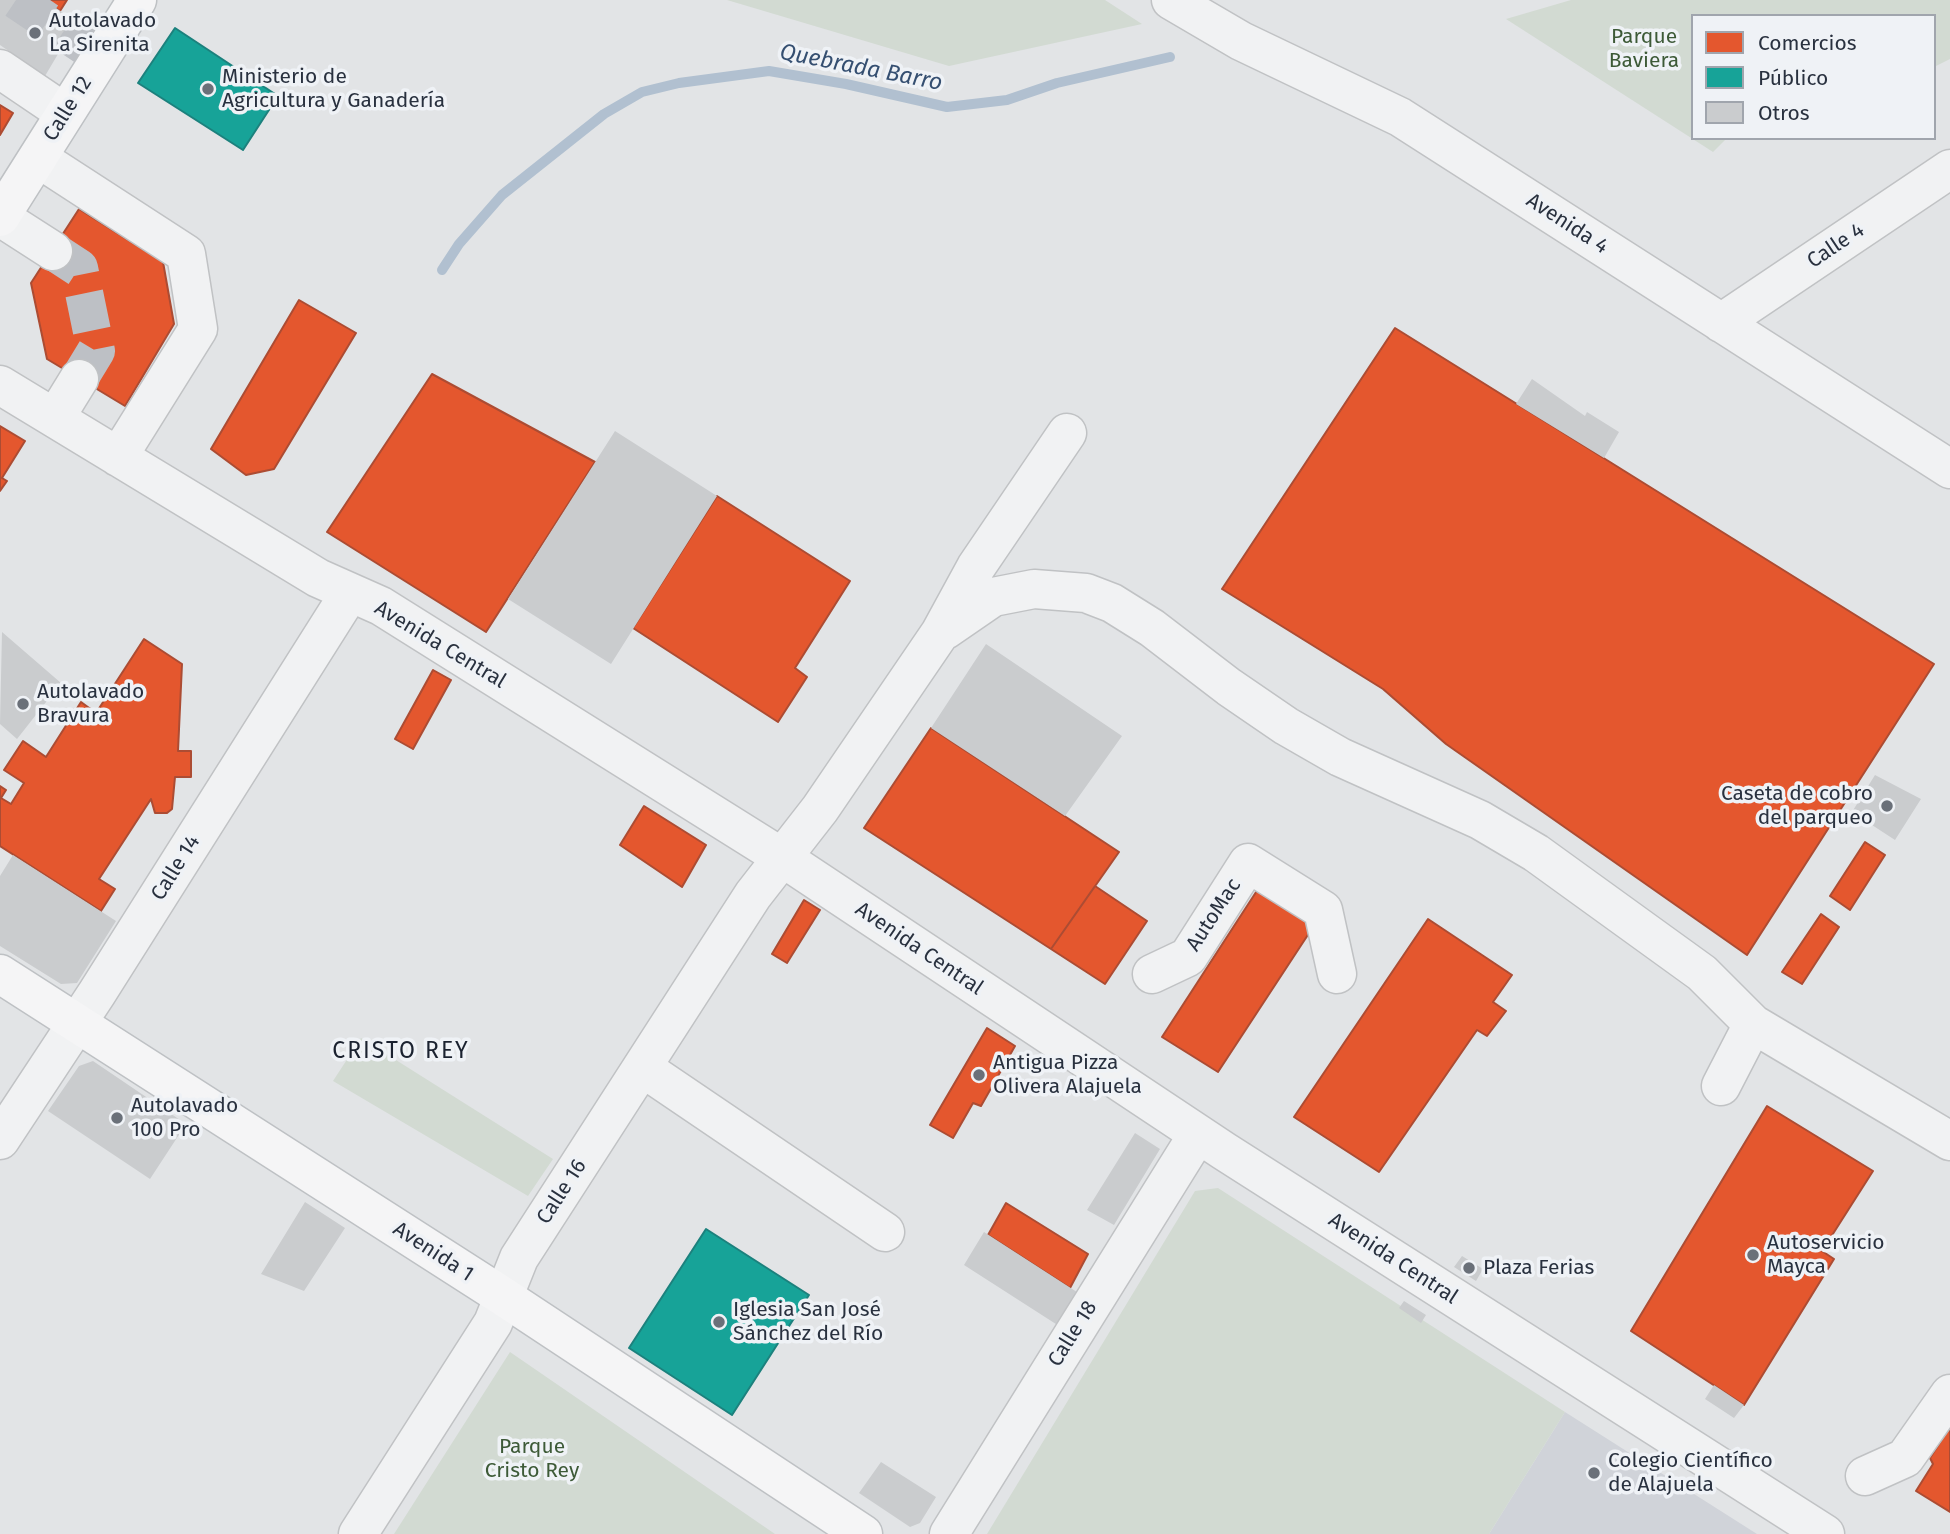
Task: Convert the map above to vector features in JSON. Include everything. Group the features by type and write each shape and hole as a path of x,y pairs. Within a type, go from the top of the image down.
{"main road":[{"name":"Calle 12","path":"4,201 38,158 137,0"},
{"name":"Avenida 1","path":"0,974 504,1297 863,1534"}],"street":[{"name":"Avenida 4","path":"1171,0 1241,41 1400,117 1950,469"},
{"path":"0,69 65,114"},
{"path":"38,158 186,254 198,329 118,457"},
{"name":"Calle 4","path":"1721,323 1950,169"},
{"path":"4,201 53,251"},
{"path":"55,418 79,379"},
{"name":"Avenida Central","path":"0,385 318,578 381,606 783,859 1198,1134 1825,1534"},
{"path":"940,633 976,567 1067,433"},
{"path":"940,633 993,597 1034,589 1086,593 1112,603 1152,628 1228,687 1286,726 1340,757 1480,820 1536,853 1702,973 1753,1024 1950,1142"},
{"name":"Calle 14","path":"0,1140 77,1024 349,594"},
{"name":"Calle 16","path":"358,1534 493,1323 519,1258 753,895 783,859 940,633"},
{"name":"AutoMac","path":"1152,974 1188,957 1248,863 1322,910 1337,974"},
{"path":"1721,1086 1753,1024"},
{"path":"643,1068 885,1232"},
{"name":"Calle 18","path":"949,1534 1198,1134"},
{"path":"1865,1476 1905,1458 1950,1394"}],"shaded area":[{"name":"Colegio Científico de Alajuela","path":"1565,1412 1757,1534 1489,1534"}],"green space":[{"path":"727,0 1105,0 1142,24 949,66"},
{"name":"Parque Baviera","path":"1571,0 1950,0 1950,59 1936,66 1936,14 1691,14 1691,138 1506,19"},
{"name":"Parque Baviera","path":"1694,140 1725,140 1713,152"},
{"path":"361,1038 553,1159 528,1196 333,1081"},
{"path":"1218,1188 1565,1412 1489,1534 987,1534 1195,1191"},
{"name":"Parque Cristo Rey","path":"510,1352 775,1534 394,1534"}],"building: Comercios":[{"path":"44,0 67,0 60,11"},
{"path":"0,105 13,113 0,135"},
{"path":"79,209 163,262 174,324 125,406 47,359 31,283"},
{"path":"299,300 356,333 274,469 246,475 211,449"},
{"path":"1395,328 1934,664 1747,955 1446,744 1383,689 1222,589"},
{"path":"432,374 595,462 486,632 327,532"},
{"path":"0,426 25,441 2,478 7,481 0,491"},
{"path":"717,496 850,581 795,668 807,677 778,722 633,628"},
{"path":"144,639 182,664 178,751 191,751 191,777 175,777 172,809 167,813 155,813 151,799 99,879 115,889 101,911 0,846 0,786 6,790 1,798 11,804 24,783 4,770 23,741 46,757 81,702 96,713"},
{"path":"433,670 451,680 413,749 395,739"},
{"path":"931,728 1119,852 1051,949 864,828"},
{"path":"644,806 706,845 682,887 620,845"},
{"path":"1865,842 1885,855 1850,910 1830,896"},
{"path":"1095,886 1147,921 1105,984 1051,949"},
{"path":"1260,886 1317,921 1218,1072 1162,1037"},
{"path":"804,900 820,910 787,963 772,954"},
{"path":"1821,914 1839,927 1802,984 1782,972"},
{"path":"1428,919 1512,975 1493,1002 1506,1011 1487,1036 1477,1030 1379,1172 1294,1117"},
{"name":"Antigua Pizza Olivera Alajuela","path":"987,1028 1015,1046 981,1106 973,1103 953,1138 930,1125"},
{"name":"Autoservicio Mayca","path":"1767,1106 1873,1171 1822,1251 1834,1259 1744,1405 1631,1331"},
{"path":"1006,1203 1088,1254 1070,1288 988,1235"},
{"path":"1950,1427 1950,1512 1916,1491 1933,1464 1930,1458"}],"building: Público":[{"name":"Ministerio de Agricultura y Ganadería","path":"175,28 278,96 243,150 138,83"},
{"name":"Iglesia San José Sánchez del Río","path":"706,1229 809,1295 732,1415 629,1348"}],"building: Otros":[{"name":"Autolavado La Sirenita","path":"0,0 44,0 77,22 45,76 0,45"},
{"path":"1532,379 1585,416 1587,412 1619,432 1604,458 1516,404"},
{"path":"615,431 717,496 611,664 508,599"},
{"name":"Autolavado Bravura","path":"2,632 61,683 17,739 0,724"},
{"path":"986,644 1122,736 1065,816 931,728"},
{"name":"Caseta de cobro del parqueo","path":"1875,775 1921,799 1895,840 1852,812"},
{"path":"13,855 116,921 77,983 61,984 0,946 0,876"},
{"name":"Autolavado 100 Pro","path":"93,1061 186,1124 150,1179 48,1111 79,1066"},
{"path":"1135,1133 1160,1149 1114,1225 1087,1210"},
{"path":"305,1202 345,1228 304,1291 261,1274"},
{"path":"984,1232 1080,1294 1059,1326 964,1265"},
{"name":"Plaza Ferias","path":"1462,1256 1483,1269 1476,1281 1454,1267"},
{"path":"1404,1301 1426,1315 1421,1323 1399,1308"},
{"path":"1714,1385 1744,1405 1734,1418 1705,1399"},
{"path":"881,1462 936,1497 920,1523 910,1527 859,1493"}],"waterway":[{"name":"Quebrada Barro","path":"442,270 459,244 502,195 604,114 642,92 679,83 769,71 846,84 947,107 1007,100 1057,83 1170,57"}],"tunnel":[{"path":"16,0 101,57"},
{"path":"53,251 79,268 96,351 79,379"}],"place":[{"name":"Autolavado La Sirenita","path":"35,33"},
{"name":"Ministerio de Agricultura y Ganadería","path":"208,89"},
{"name":"Autolavado Bravura","path":"23,704"},
{"name":"Caseta de cobro del parqueo","path":"1887,806"},
{"name":"Antigua Pizza Olivera Alajuela","path":"979,1075"},
{"name":"Autolavado 100 Pro","path":"117,1118"},
{"name":"Autoservicio Mayca","path":"1753,1255"},
{"name":"Plaza Ferias","path":"1469,1268"},
{"name":"Iglesia San José Sánchez del Río","path":"719,1322"},
{"name":"Colegio Científico de Alajuela","path":"1594,1473"}],"district":[{"name":"CRISTO REY","path":"401,1052"}]}
